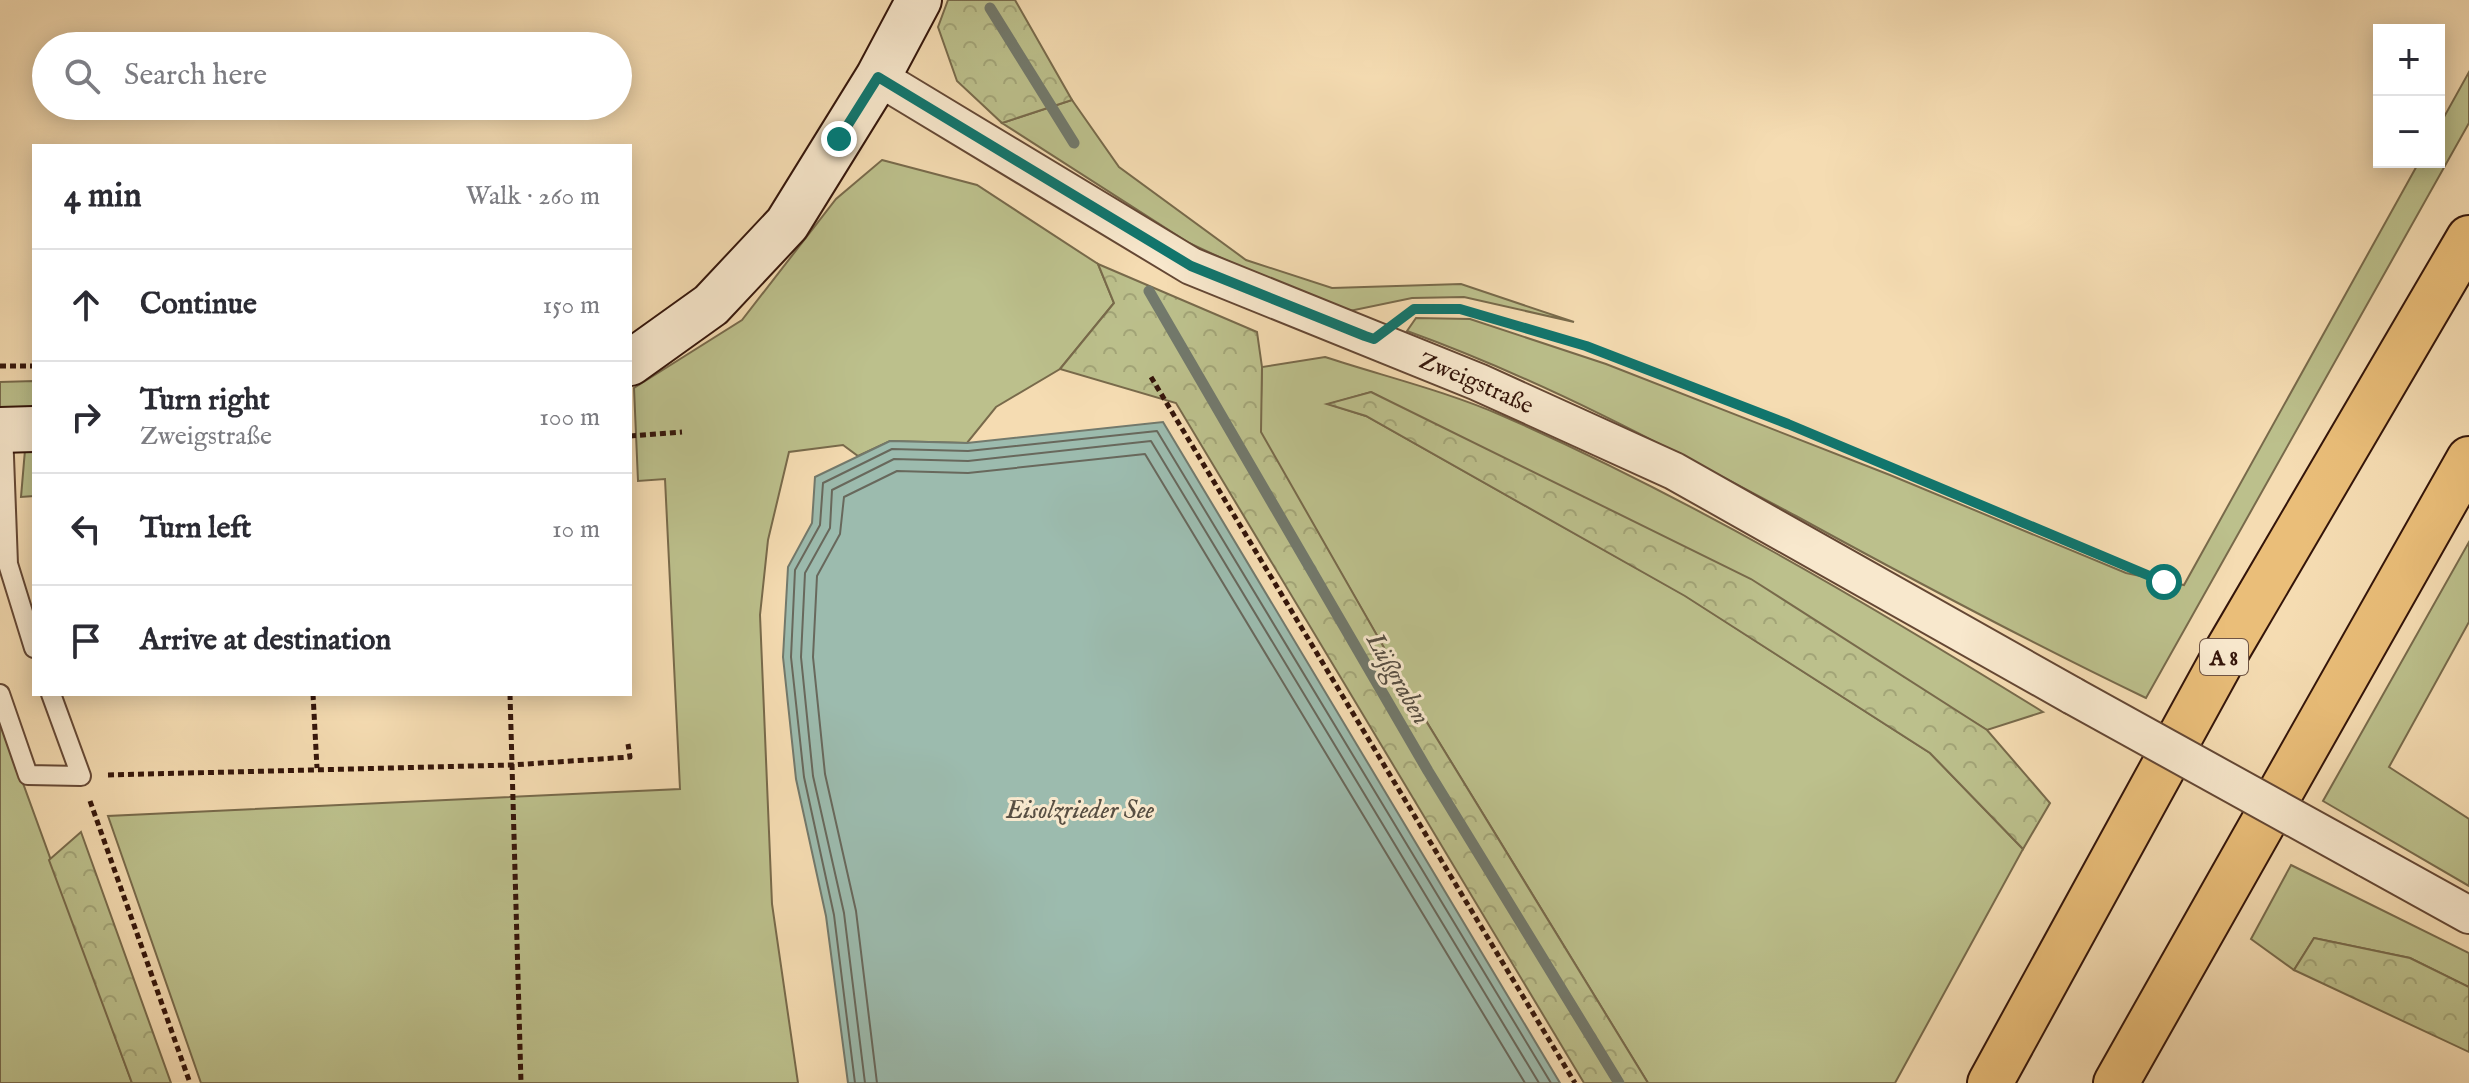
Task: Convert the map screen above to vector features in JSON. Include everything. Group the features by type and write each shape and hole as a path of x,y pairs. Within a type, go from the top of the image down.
{"highway":[{"name":"A 8","path":"1990,1083 2227,651 2469,238"},
{"path":"2116,1083 2469,459"}],"street":[{"path":"632,362 711,305 779,234 878,77 919,0"},
{"name":"Zweigstraße","path":"878,77 1191,266 1374,339 1674,471 2469,915"}],"lane":[{"path":"12,429 8,564 32,642"},
{"path":"0,694 28,775 81,776 52,696"}],"path":[{"path":"1374,339 1414,309 1460,309 1586,346 1788,424 2164,582"},
{"path":"0,366 32,366"},
{"path":"1151,377 1575,1083"},
{"path":"632,436 682,432"},
{"path":"313,696 317,768"},
{"path":"510,696 521,1083"},
{"path":"190,1083 81,776 512,765 630,757 628,744"}],"green space":[{"path":"948,0 1015,0 1072,100 1002,123 957,81 938,27"},
{"path":"2469,72 2469,123 2445,166 2445,115"},
{"path":"1072,100 1119,167 1246,260 1332,288 1461,284 1574,322 1464,297 1412,298 1340,313 1189,243 1002,123"},
{"path":"882,160 977,185 1098,264 1114,303 1060,369 996,407 967,443 890,441 858,456 843,445 789,452 768,540 760,615 772,904 798,1083 201,1083 108,816 680,789 665,479 638,481 634,388 742,320 836,199"},
{"path":"2416,168 2444,168 2146,698 1970,609 1605,416 1507,371 1407,331 1416,318 1470,319 1606,364 1890,475 2126,573 2184,585"},
{"path":"1098,264 1257,332 1262,367 1261,432 1423,716 1648,1083 1584,1083 1176,403 1060,369 1114,303"},
{"path":"1325,357 1481,407 1642,482 1778,554 2043,712 1987,730 1928,694 1371,392 1329,404 1366,416 1686,596 1930,753 2023,849 1895,1083 1648,1083 1423,716 1260,432 1262,367"},
{"path":"32,381 32,414 0,414 0,382"},
{"path":"1371,392 1751,579 1987,730 2050,803 2023,849 1930,753 1685,596 1366,416 1327,404"},
{"path":"25,450 32,450 32,496 21,497"},
{"path":"2469,542 2469,622 2389,767 2469,819 2469,886 2323,801"},
{"path":"0,720 132,1083 0,1083"},
{"path":"81,832 171,1083 132,1083 49,860"},
{"path":"2291,865 2469,953 2469,987 2410,958 2314,938 2294,970 2251,939"},
{"path":"2314,938 2410,958 2469,987 2469,1052 2294,970"}],"water":[{"name":"Eisolzrieder See","path":"1163,422 1560,1083 848,1083 826,916 796,779 783,657 788,567 812,523 815,477 890,441 967,443"}],"waterway":[{"path":"990,8 1074,143"},
{"name":"Lüßgraben","path":"1149,291 1428,771 1619,1083"}],"route":[{"path":"839,139 878,77 942,119 1191,266 1365,336 1374,339 1414,309 1460,309 1586,346 1788,424 2164,582"}]}
